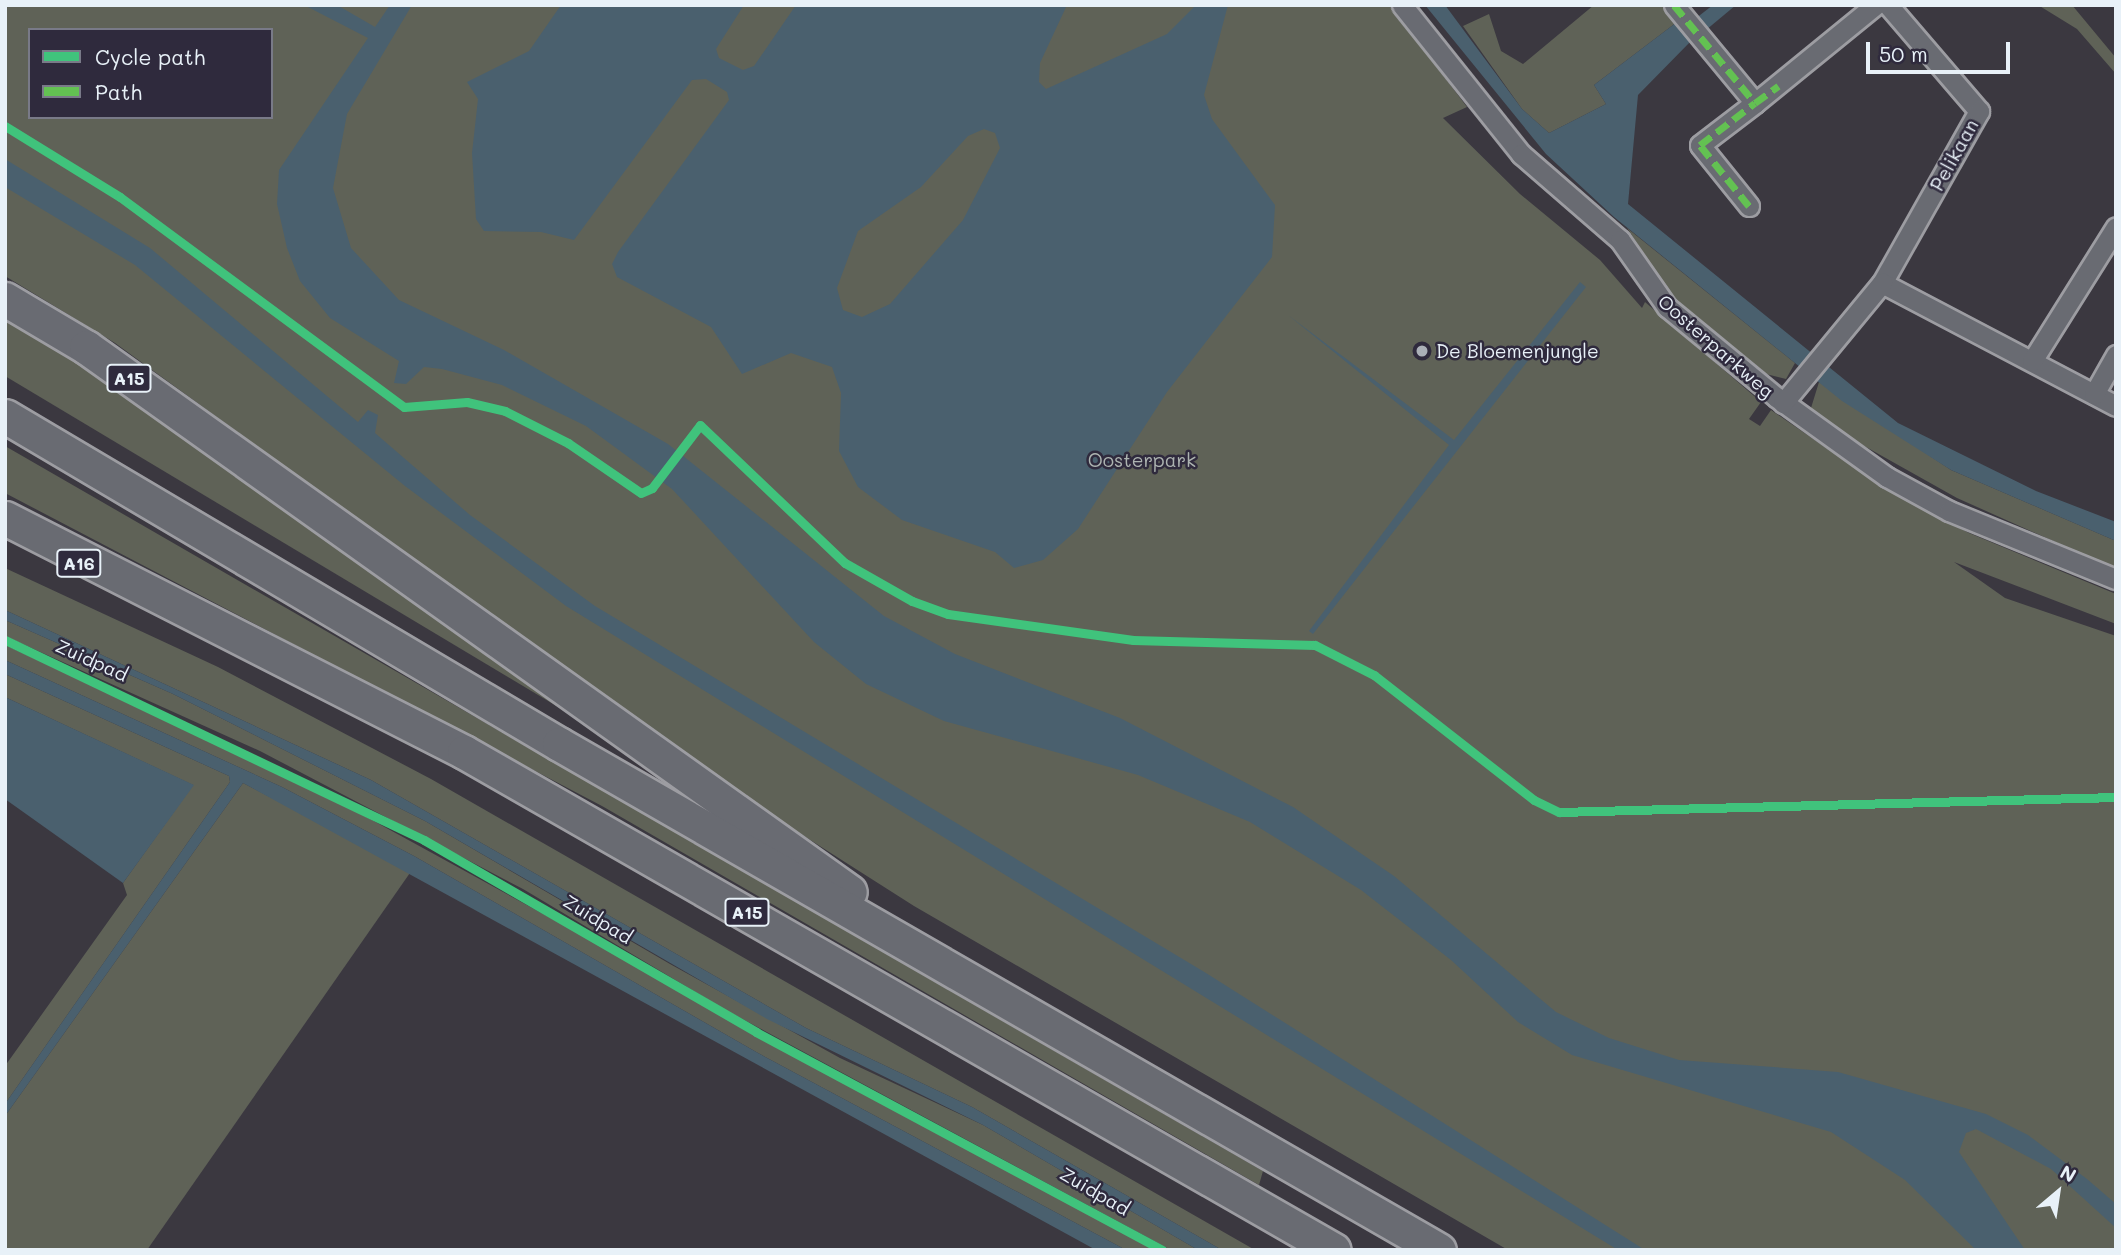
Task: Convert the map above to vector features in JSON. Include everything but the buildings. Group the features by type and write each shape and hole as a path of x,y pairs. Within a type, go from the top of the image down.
{"highway":[{"name":"A15","path":"5,299 86,347 588,712 802,854 927,956"},
{"name":"A15","path":"5,416 927,956 1439,1250"},
{"name":"A15","path":"5,518 152,590 567,809 1334,1250"},
{"name":"A16","path":"5,536 152,590"}],"street":[{"name":"Oosterparkweg","path":"1402,5 1521,154 1620,240 1667,307 1783,403 1887,477 1949,511 2116,579"},
{"path":"1749,206 1700,145 1875,5"},
{"name":"Pelikaan","path":"1783,403 1882,283 1979,111 1888,5"},
{"path":"1676,9 1755,103"},
{"path":"2032,361 2116,227"},
{"path":"1882,283 2116,406"},
{"path":"2094,394 2116,355"}],"green space":[{"name":"Oosterpark","path":"5,5 1390,5 1467,107 1443,118 1520,194 1600,260 1642,308 1645,302 1761,402 1749,419 1760,426 1771,410 1886,489 1969,533 2116,594 2116,624 1954,562 2005,598 2116,636 2116,1250 1508,1250 914,906 716,780 115,343 5,276"},
{"path":"1594,5 1662,5 1677,22 1594,85 1606,104 1549,133 1522,109 1463,26 1489,14 1501,51 1523,64"},
{"path":"2038,5 2072,5 2116,58 2116,74 2077,29"},
{"path":"1627,228 1795,363 1786,379 1762,373 1679,306"},
{"path":"5,318 107,379 645,759 5,376"},
{"path":"1819,382 1951,470 2116,541 2116,569 1957,498 1850,438 1811,408"},
{"path":"5,446 1263,1171 1259,1185 602,806 5,493"},
{"path":"5,568 218,667 431,779 1255,1250 1222,1250 972,1107 806,1028 371,780 5,610"},
{"path":"5,620 173,694 425,821 670,964 840,1058 983,1125 1198,1250 1171,1250 724,1009 523,889 260,751 5,636"},
{"path":"5,645 288,774 1156,1250 1126,1250 758,1053 414,856 282,787 5,660"},
{"path":"5,674 229,776 230,782 5,1104 5,1066 127,895 123,883 193,785 5,697"},
{"path":"243,783 412,870 147,1250 5,1250 5,1116"}],"water":[{"path":"304,5 337,5 375,27 390,5 412,5 347,114 333,188 351,248 399,300 504,350 668,444 884,616 955,654 1120,718 1293,807 1394,876 1556,1012 1609,1038 1679,1060 1838,1072 1986,1114 2028,1135 2116,1204 2116,1228 2051,1169 1976,1129 1966,1133 1959,1152 2025,1250 1976,1250 1905,1180 1831,1132 1572,1055 1518,1022 1451,960 1361,890 1250,822 1138,775 944,721 866,684 814,642 672,489 586,426 502,385 442,369 424,367 406,384 394,383 399,361 330,318 300,281 287,248 277,204 279,170 368,38"},
{"path":"561,5 744,5 716,49 719,58 743,70 754,66 796,5 1067,5 1040,63 1039,82 1046,89 1167,34 1196,5 1228,5 1204,95 1212,119 1275,205 1272,257 1167,392 1078,529 1043,560 1014,568 995,552 902,520 858,487 839,451 841,393 832,367 791,353 742,374 711,327 617,277 612,264 618,252 729,100 727,92 706,79 692,80 574,240 541,232 484,231 476,219 472,153 478,99 467,82 529,51","holes":["984,129 995,133 1000,148 963,220 890,304 862,317 843,310 837,288 858,231 921,187 968,136"]},
{"path":"1425,5 1445,5 1522,109 1549,133 1606,104 1594,85 1677,22 1692,40 1638,95 1628,204 1898,423 2036,491 2116,522 2116,541 1951,470 1842,401 1614,217 1546,154"},
{"path":"1713,5 1736,5 1706,30 1695,19"},
{"path":"5,159 150,248 358,422 368,410 378,415 375,433 470,515 595,606 1206,973 1645,1250 1618,1250 566,606 405,486 135,265 5,187"},
{"path":"1580,282 1586,287 1313,634 1309,631 1449,445 1288,315 1454,440"},
{"path":"5,610 371,780 806,1028 972,1107 1222,1250 1198,1250 983,1125 767,1019 425,821 173,694 5,620"},
{"path":"5,660 282,787 414,856 758,1053 1126,1250 1096,1250 243,783 5,1116 5,1104 230,782 229,776 5,674"},
{"path":"5,697 194,785 123,883 5,799"}],"marked path":[{"path":"1674,5 1755,103 1778,86"},
{"path":"1749,206 1700,145 1755,103"}],"cycle path":[{"path":"5,126 120,197 404,407 467,402 505,411 568,443 641,493 652,488 700,425 845,563 912,601 948,614 1133,640 1315,645 1374,675 1534,800 1559,812 2116,797"},
{"name":"Zuidpad","path":"5,640 424,840 756,1032 1162,1250"}],"place":[{"name":"De Bloemenjungle","path":"1422,351"}]}
